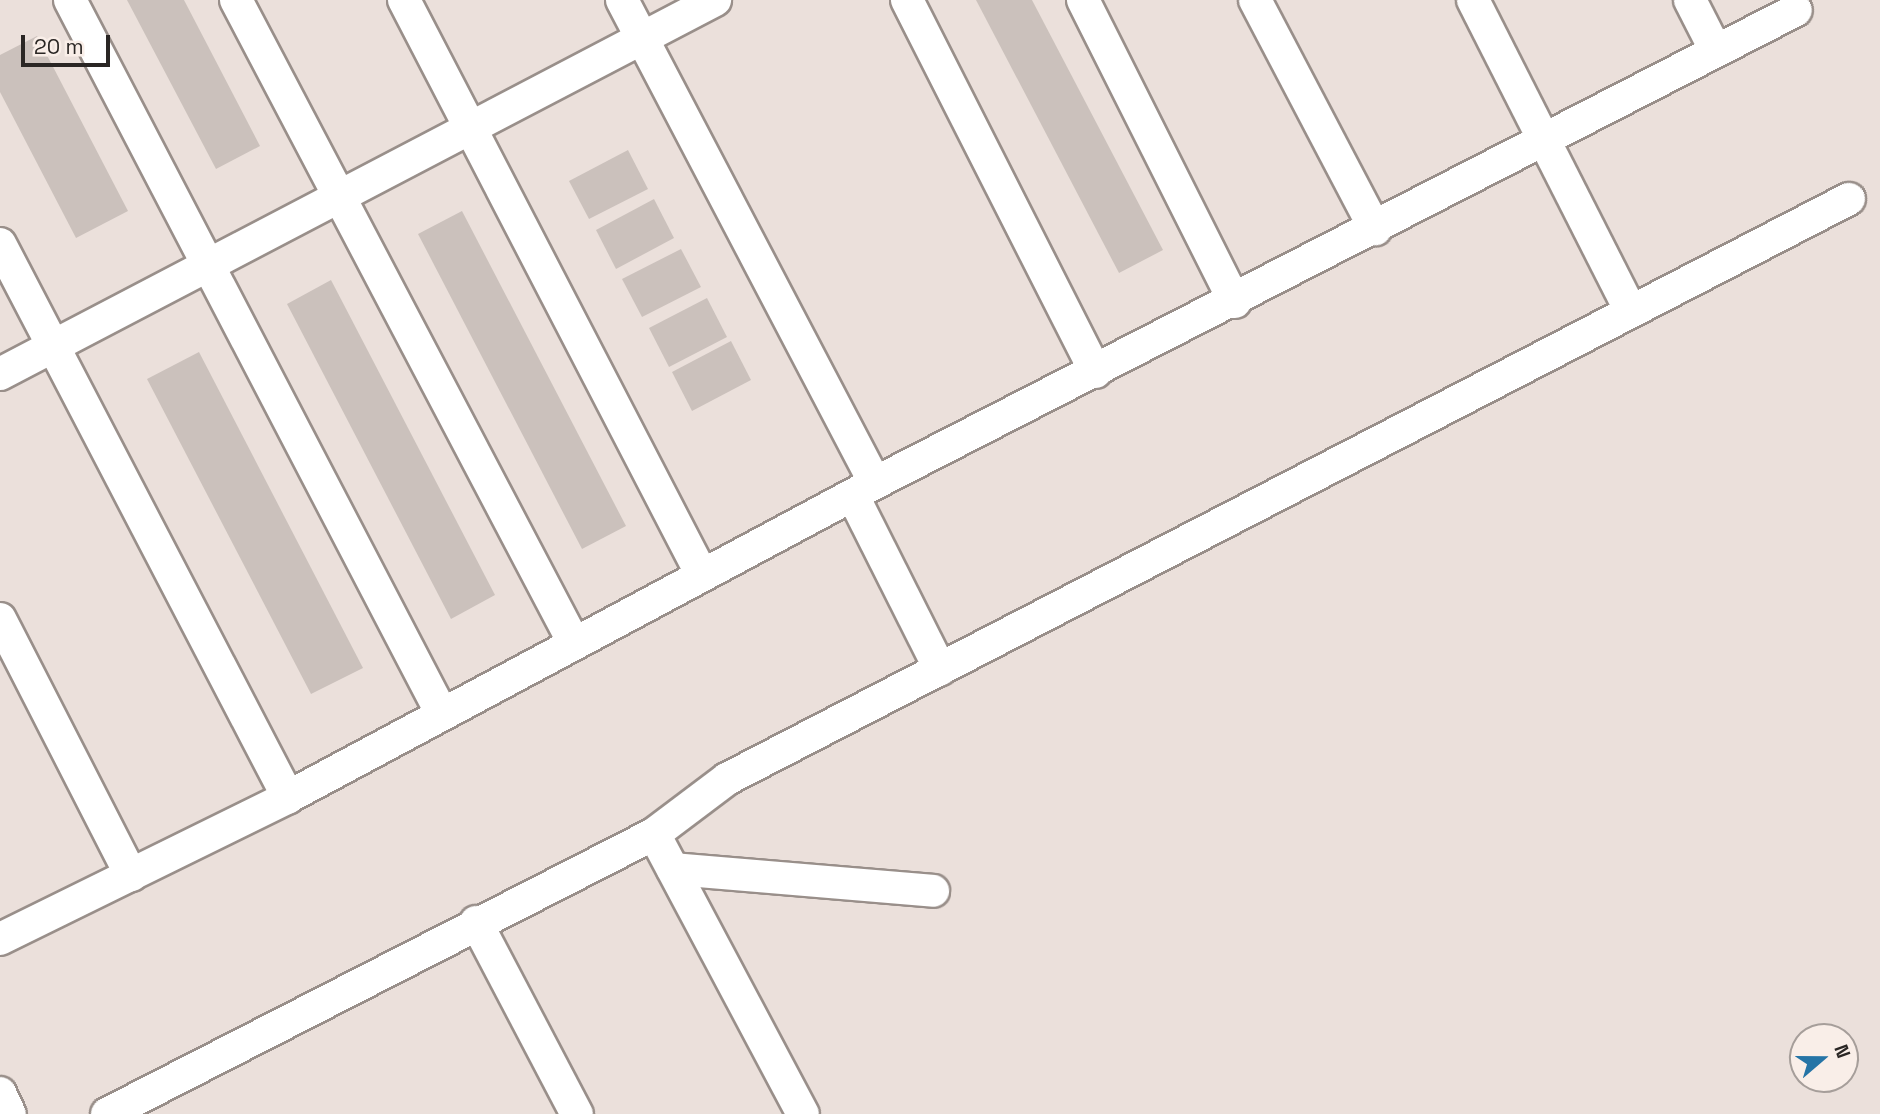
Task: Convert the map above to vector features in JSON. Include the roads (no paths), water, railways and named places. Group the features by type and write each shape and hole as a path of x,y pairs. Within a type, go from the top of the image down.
{"street":[{"path":"70,0 442,714"},
{"path":"236,0 336,197 574,643"},
{"path":"404,0 702,575"},
{"path":"622,0 864,489 940,669"},
{"path":"0,374 715,0"},
{"path":"907,0 1096,372"},
{"path":"1083,0 1235,303"},
{"path":"1255,0 1375,229"},
{"path":"1473,0 1630,310"},
{"path":"1690,0 1716,51"},
{"path":"0,939 288,797 864,489 1235,303 1796,10"},
{"path":"107,1114 476,922 654,834 727,779 1849,199"},
{"path":"0,244 288,797"},
{"path":"0,619 131,875"},
{"path":"654,834 803,1114"},
{"path":"673,869 933,891"},
{"path":"476,922 573,1113"},
{"path":"0,1093 10,1114"}]}
